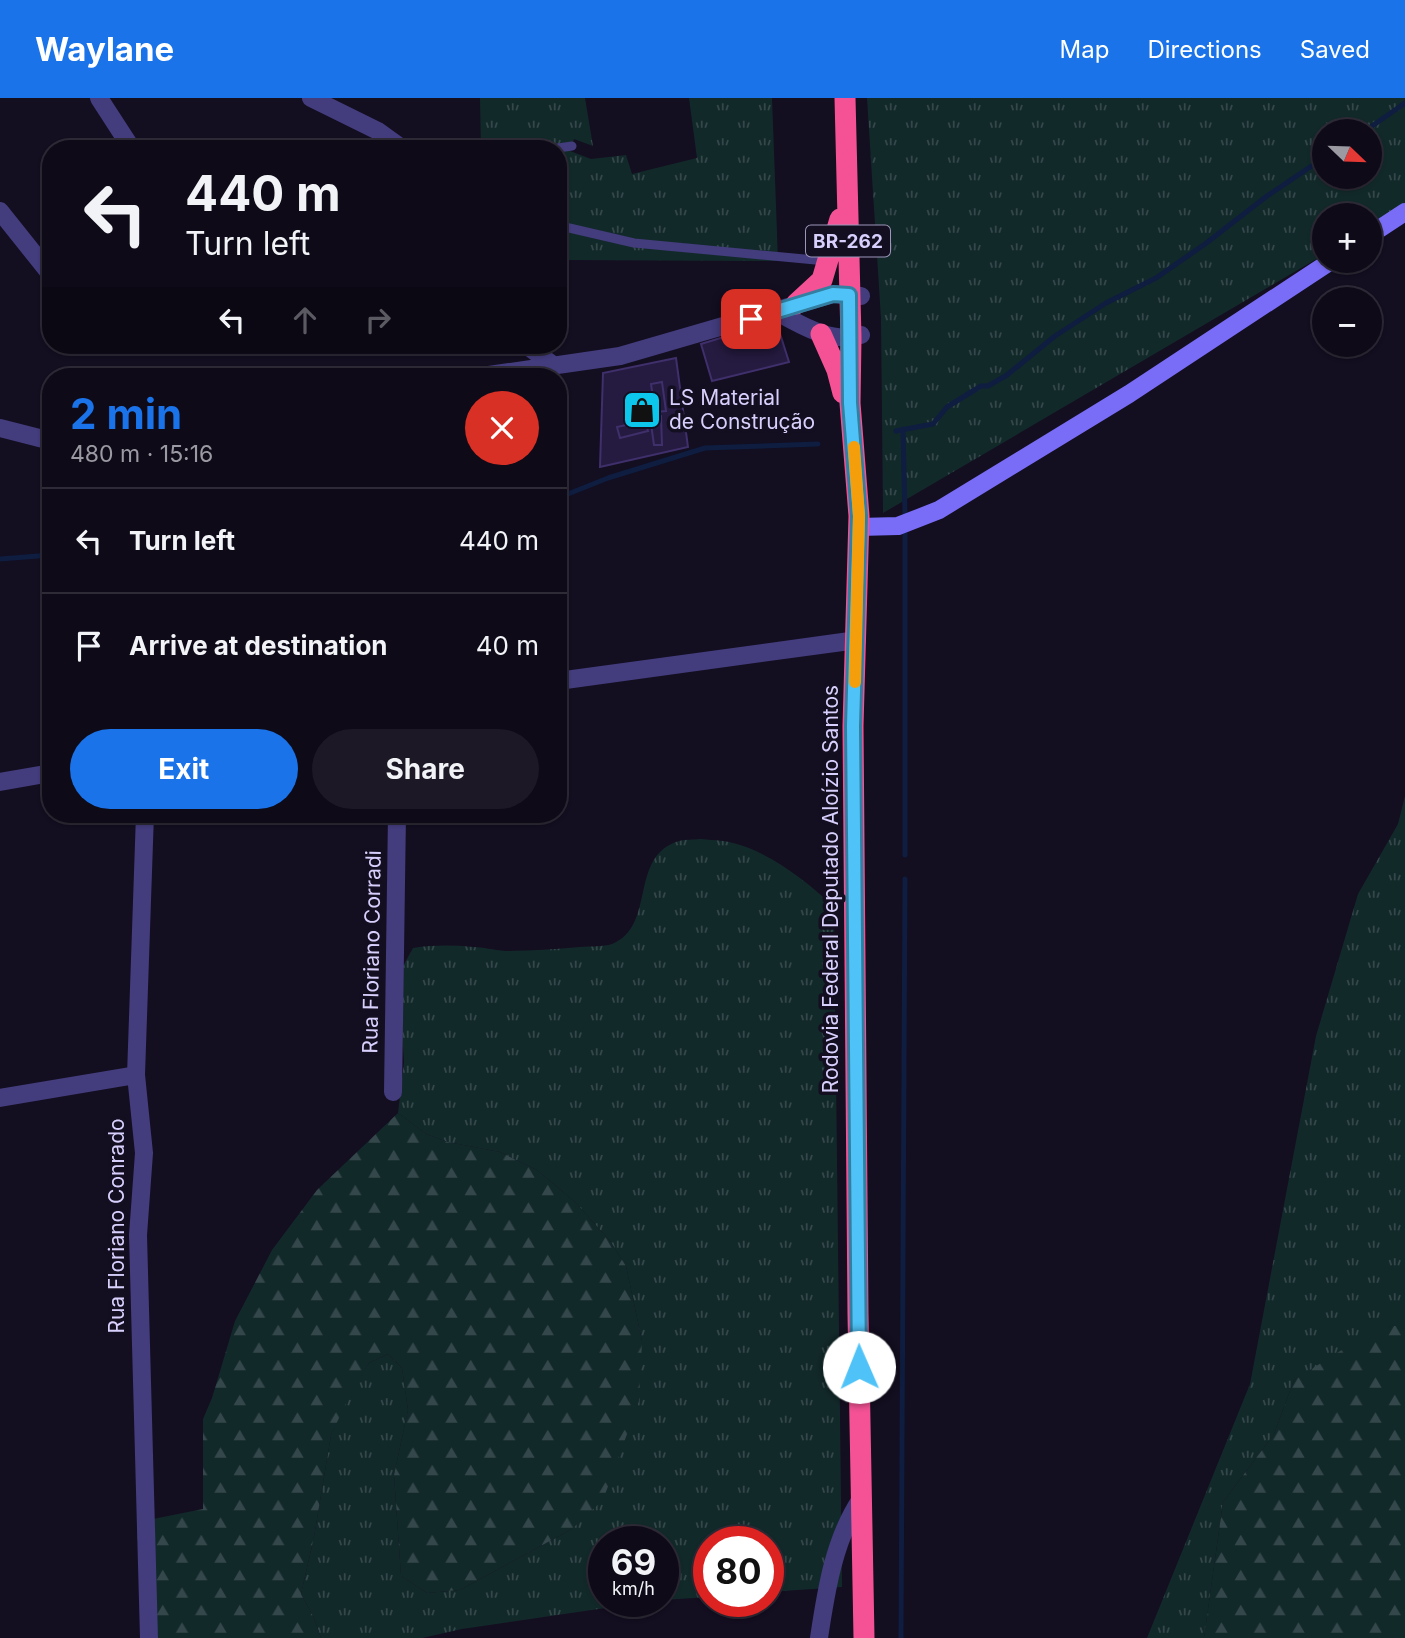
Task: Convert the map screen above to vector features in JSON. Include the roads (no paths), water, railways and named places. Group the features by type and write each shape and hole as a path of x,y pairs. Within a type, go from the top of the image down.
{"highway":[{"name":"Rodovia Federal Deputado Aloízio Santos","path":"845,98 856,336 850,403 859,522 853,726 864,1638"},
{"path":"846,124 857,158 861,183 855,295"},
{"path":"787,308 822,280 829,262 847,186"},
{"path":"821,334 837,370 852,432"},
{"path":"856,336 859,522"}],"street":[{"path":"99,98 125,140"},
{"path":"311,98 378,131 390,140"},
{"path":"375,140 378,131"},
{"path":"0,211 42,264"},
{"path":"1382,227 1405,212"},
{"path":"859,522 898,526 939,510 1129,394 1313,273"},
{"path":"534,368 620,356 833,294 855,295"},
{"path":"787,308 821,334 856,336"},
{"path":"538,354 553,365"},
{"path":"0,428 42,439"},
{"path":"567,680 857,640"},
{"path":"0,782 42,775"},
{"name":"Rua Floriano Conrado","path":"145,823 136,1075 144,1153 138,1235 149,1638"},
{"name":"Rua Floriano Corradi","path":"393,1092 397,823"},
{"path":"0,1098 136,1075"},
{"path":"819,1638 834,1560 849,1518 861,1499"}],"lane":[{"path":"567,147 572,146"},
{"path":"567,227 634,243 829,262"}],"waterway":[{"path":"1382,119 1405,103"},
{"path":"896,431 933,424 947,407 981,386 988,386 1007,375 1055,336 1106,303 1156,278 1312,166"},
{"path":"903,429 905,514"},
{"path":"567,494 608,478 705,448 818,444"},
{"path":"905,533 905,855"},
{"path":"0,559 42,556"},
{"path":"901,1638 905,879"}],"place":[{"name":"LS Material de Construção","path":"642,410"}]}
